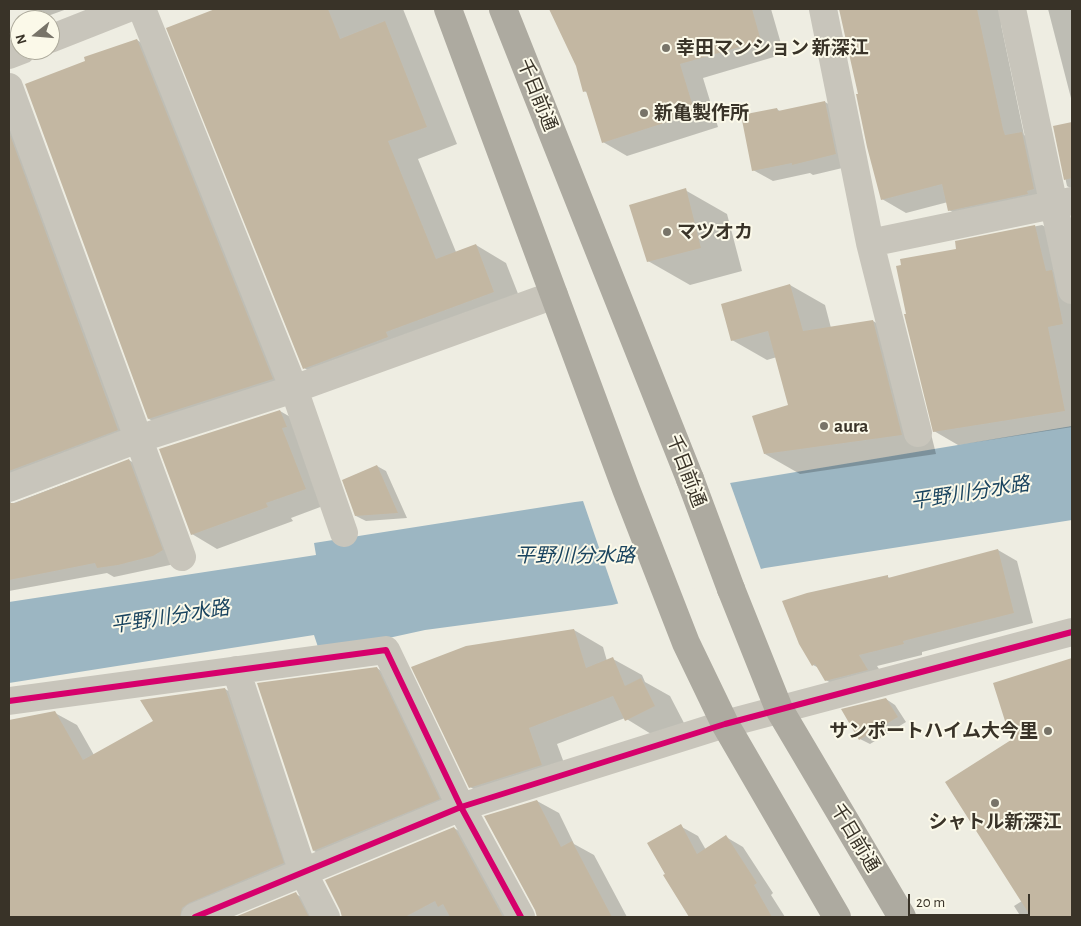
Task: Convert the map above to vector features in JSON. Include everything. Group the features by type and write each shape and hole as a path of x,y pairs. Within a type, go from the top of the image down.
{"highway":[{"path":"448,9 626,489 686,643 724,724 837,917"},
{"name":"千日前通","path":"503,9 779,710 902,917"}],"street":[{"path":"60,35 126,9"},
{"path":"142,9 294,389 344,533"},
{"path":"823,9 870,243 918,433"},
{"path":"1012,9 1063,202 1072,290"},
{"path":"9,87 182,557"},
{"path":"870,243 1063,202"},
{"path":"9,488 138,439 294,389 554,296"},
{"path":"194,917 461,807 724,724 1072,632"},
{"path":"9,701 386,650 461,807 521,917"},
{"path":"236,670 303,872 326,917"}],"water":[{"name":"平野川分水路","path":"1072,426 1072,520 765,568 612,605 425,630 320,653 314,635 9,683 9,602 316,555 314,543 575,502 730,483"}],"pier":[{"path":"729,480 762,572 619,606 582,498"}],"building":[{"path":"215,9 328,9 340,39 385,21 427,127 388,141 436,259 476,244 494,292 386,332 388,337 303,369 166,28"},
{"path":"549,9 752,9 761,41 680,64 695,113 602,143 586,91 583,92 576,66"},
{"path":"839,9 977,9 1003,129 1005,135 1022,132 1034,189 1027,191 1028,194 948,211 942,184 881,200 867,147 856,94 858,94"},
{"path":"137,39 273,379 148,419 25,84 85,61 84,57"},
{"path":"825,101 836,154 792,165 792,163 752,171 741,115 777,108 778,111"},
{"path":"1072,122 1072,178 1064,180 1053,126"},
{"path":"9,132 118,430 9,471"},
{"name":"マツオカ","path":"686,188 701,248 647,262 629,205"},
{"path":"1035,225 1046,271 1052,270 1063,324 1048,327 1065,411 933,432 904,314 906,314 896,266 901,265 900,259 956,249 955,241"},
{"path":"790,284 803,331 873,320 902,435 764,454 752,416 788,405 768,331 731,341 721,304"},
{"path":"280,410 287,427 282,428 306,489 266,503 268,507 191,535 159,449"},
{"path":"129,459 163,550 153,556 118,565 97,568 95,563 9,580 9,503 15,503"},
{"path":"377,465 398,513 355,516 342,480"},
{"path":"998,549 1014,613 903,641 904,644 859,655 868,670 825,681 815,664 812,666 799,644 782,601 807,593 888,575 888,578"},
{"path":"574,629 586,668 613,657 625,686 641,678 655,706 625,721 613,696 529,728 542,765 469,788 411,667 466,646"},
{"path":"1072,658 1072,917 1031,917 945,782 1011,740 993,683"},
{"path":"377,667 440,799 313,851 257,683"},
{"path":"225,688 284,863 189,903 182,908 180,917 9,917 9,720 55,711 83,760 153,721 140,700"},
{"path":"886,698 898,717 859,740 841,709"},
{"path":"537,800 561,847 572,841 612,917 537,917 484,816"},
{"path":"681,824 697,854 726,835 757,883 754,885 772,917 689,917 663,875 665,874 647,843"},
{"path":"454,827 503,917 450,917 443,904 438,907 435,901 405,917 342,917 325,880"},
{"path":"296,892 309,917 235,917"}],"cycle path":[{"path":"195,917 461,807 725,724 1072,632"},
{"path":"9,701 386,650 461,807 521,917"}],"place":[{"name":"幸田マンション 新深江","path":"666,48"},
{"name":"新亀製作所","path":"644,113"},
{"name":"マツオカ","path":"667,232"},
{"name":"aura","path":"824,426"},
{"name":"サンポートハイム大今里","path":"1048,731"},
{"name":"シャトル新深江","path":"995,803"}]}
